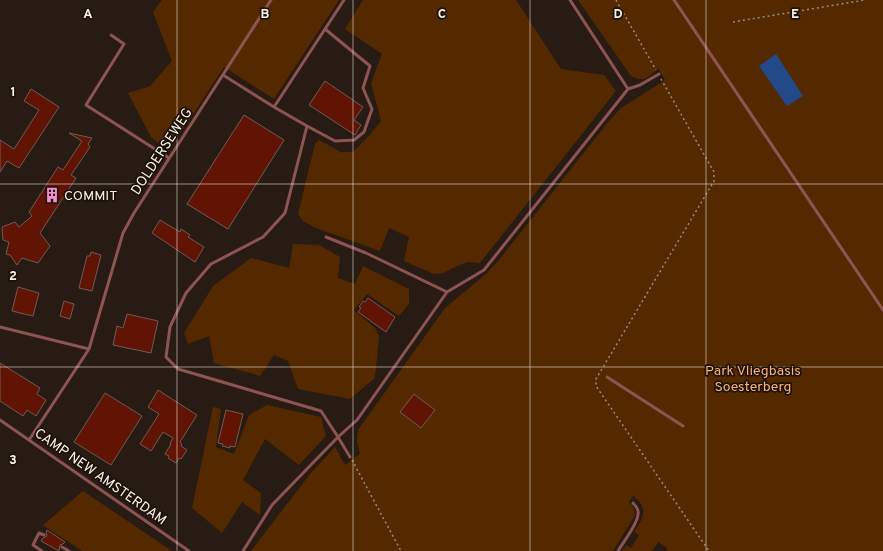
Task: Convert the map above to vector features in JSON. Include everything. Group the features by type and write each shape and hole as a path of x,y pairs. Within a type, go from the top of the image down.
{"lane":[{"name":"DOLDERSEWEG","path":"29,440 88,349 123,233 134,213 271,0"},
{"path":"274,107 344,0"},
{"path":"570,0 628,89"},
{"path":"674,0 883,310"},
{"path":"223,76 274,107 335,141 354,140 364,132 372,109 363,88 370,66 325,29"},
{"path":"111,35 124,44 86,105 170,158"},
{"path":"243,551 272,505 338,436 357,420 447,292 484,270 628,89 640,86 659,74"},
{"path":"307,126 285,213 263,238 211,264 186,293 170,327 166,357 178,369 321,411 350,457"},
{"path":"326,237 366,253 447,292"},
{"path":"0,327 88,349"},
{"path":"607,377 683,426"},
{"name":"CAMP NEW AMSTERDAM","path":"0,420 189,551"},
{"path":"618,551 639,515 638,509 633,503"},
{"path":"42,551 33,545 39,533 44,536"},
{"path":"62,546 69,551"}],"path":[{"path":"616,0 714,172 714,181 596,379 596,386 709,551"},
{"path":"733,22 865,0"},
{"path":"350,457 401,551"}],"green space":[{"path":"162,0 339,0 274,99 224,67 169,151 151,137 128,93 150,86 172,61 153,12"},
{"path":"363,0 516,0 561,69 604,75 616,91 480,263 468,262 443,273 434,274 404,261 409,237 389,228 380,251 316,228 303,221 298,214 315,144 319,140 341,152 353,152 381,121 371,83 382,54 345,29"},
{"name":"Park Vliegbasis Soesterberg","path":"578,0 883,0 883,551 668,551 666,550 667,548 658,542 652,551 622,551 626,545 631,548 639,535 634,532 642,517 643,509 633,495 629,502 634,509 634,517 613,551 251,551 310,474 335,447 345,465 360,454 357,441 358,430 445,308 487,273 498,261 609,121 621,108 665,80 658,68 649,77 643,79 631,76"},
{"path":"293,244 319,245 340,257 338,278 355,284 363,266 409,289 409,304 399,316 367,294 354,310 375,328 379,336 375,378 350,399 298,389 288,361 274,355 260,376 214,363 209,336 188,344 184,333 213,286 251,258 289,268"},
{"path":"267,405 321,417 326,436 299,465 265,439 243,480 261,493 260,515 242,502 222,533 192,508 213,407 221,409 216,447 234,454 249,415"},
{"path":"83,491 172,551 82,551 43,525"}],"water":[{"path":"776,54 803,96 787,106 759,66"}],"building":[{"path":"325,81 363,107 354,120 361,125 355,135 309,105"},
{"path":"31,89 59,107 19,168 7,161 0,172 0,140 14,149 39,110 24,101"},
{"path":"244,115 284,140 228,229 187,204"},
{"name":"COMMIT","path":"69,133 92,138 88,144 90,147 71,175 76,178 40,233 50,246 38,263 22,258 17,265 10,255 6,254 9,242 3,240 2,227 15,222 19,227 32,216 29,212 58,167 63,170 82,141"},
{"path":"160,220 180,232 181,229 190,235 188,237 204,247 195,262 152,233"},
{"path":"91,252 101,255 92,291 79,288 87,256 90,256"},
{"path":"18,287 39,293 33,316 12,311"},
{"path":"368,298 395,317 386,332 358,312 363,301 365,302"},
{"path":"64,301 74,304 70,319 60,316"},
{"path":"127,314 158,321 151,353 113,345 117,326 123,328"},
{"path":"0,363 40,388 37,394 46,400 36,416 27,410 23,416 0,401"},
{"path":"158,390 197,415 180,442 182,444 181,446 187,450 181,459 179,458 176,463 165,454 173,438 163,432 151,451 140,444 159,414 148,407"},
{"path":"105,393 142,416 111,465 74,442"},
{"path":"414,394 435,410 421,428 400,412"},
{"path":"226,410 243,414 235,447 230,446 230,448 222,446 223,444 218,443"},
{"path":"47,530 65,542 60,545 59,551 41,541 47,536"}],"place":[{"name":"COMMIT","path":"52,195"}]}
